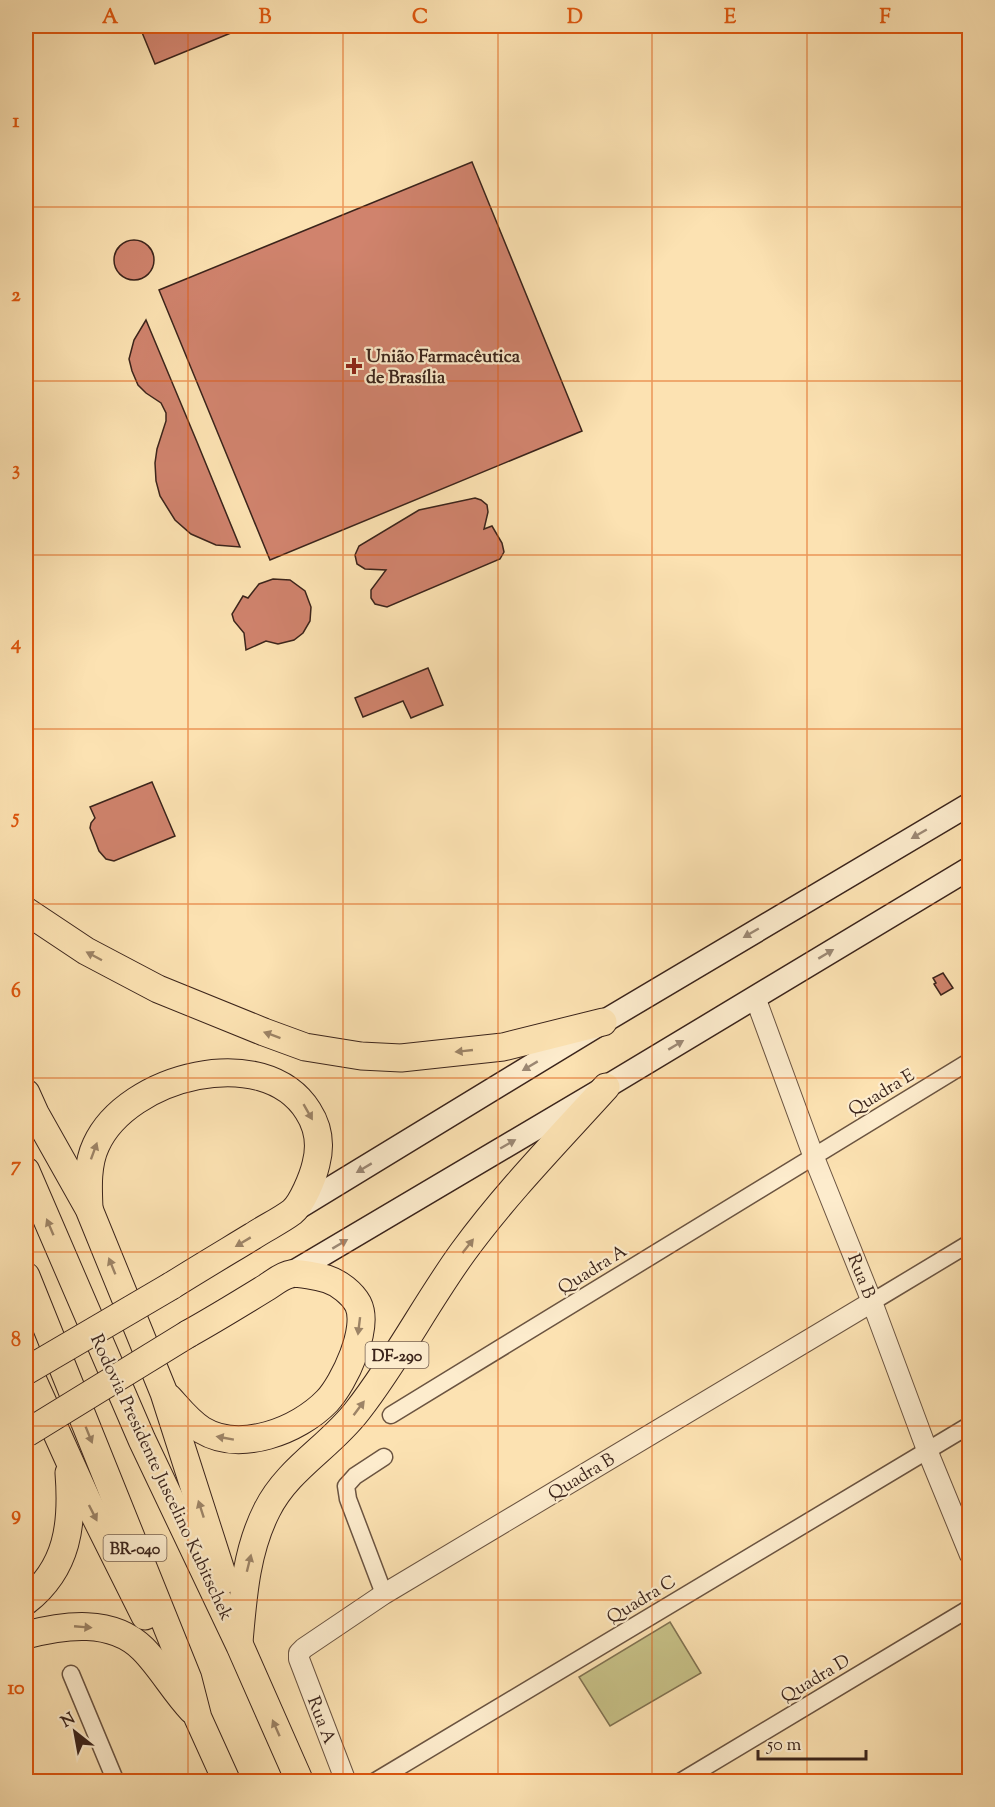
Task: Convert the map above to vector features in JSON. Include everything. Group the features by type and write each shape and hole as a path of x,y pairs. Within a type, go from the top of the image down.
{"highway":[{"path":"26,911 86,951 158,989 305,1047 361,1056 401,1058 503,1047 603,1022"},
{"path":"26,1371 293,1211 315,1172 319,1154 318,1135 312,1117 301,1101 278,1084 264,1078 226,1074 176,1080 162,1085 146,1093 117,1115 95,1145 90,1162 89,1209"},
{"name":"DF-290","path":"239,1644 244,1581 248,1565 259,1527 278,1493 295,1470 338,1434 358,1411 406,1342 464,1251 514,1188 606,1087"},
{"path":"26,1093 89,1209 164,1393 227,1591 239,1644"},
{"name":"Rodovia Presidente Juscelino Kubitschek","path":"26,1171 142,1440 239,1644 300,1782"},
{"name":"DF-290","path":"26,1434 290,1274 332,1281 345,1289 358,1305 361,1314 356,1347 342,1381 326,1402 301,1420 279,1431 247,1440 218,1437 201,1430 164,1393"},
{"name":"BR-040","path":"26,1276 188,1679 197,1716 227,1782"},
{"path":"26,1365 69,1460 197,1716"},
{"path":"26,1601 38,1592 63,1553 70,1517 69,1460"},
{"path":"26,1635 77,1625 111,1630 128,1637 143,1648 178,1695 197,1716"}],"main road":[{"path":"293,1211 603,1022 969,804"},
{"name":"DF-290","path":"290,1274 969,868"}],"street":[{"name":"Rua B","path":"755,997 813,1155 969,1555"},
{"name":"Quadra E","path":"813,1155 969,1062"},
{"name":"Quadra A","path":"391,1415 813,1155"},
{"path":"872,1302 969,1243"},
{"name":"Quadra B","path":"299,1659 299,1653 312,1642 384,1594 872,1302"},
{"name":"Quadra C","path":"374,1782 969,1425"},
{"path":"384,1457 355,1476 346,1486 348,1499 384,1594"},
{"name":"Quadra D","path":"680,1782 969,1608"},
{"name":"Rua A","path":"299,1659 346,1782"},
{"path":"71,1674 116,1782"}],"shaded area":[{"path":"670,1622 701,1673 610,1726 579,1677"}],"building":[{"path":"152,26 248,26 155,64 141,30"},
{"path":"472,162 582,431 270,560 159,290"},
{"path":"134,240 142,241 148,246 153,252 153,268 148,274 142,279 134,280 126,279 120,274 115,268 114,260 115,252 120,246 126,241"},
{"path":"146,320 240,547 216,545 191,534 175,520 160,496 155,463 166,413 161,403 138,385 129,359 134,340"},
{"path":"475,498 487,505 488,512 484,529 492,526 502,543 504,552 500,559 387,607 375,604 371,598 371,590 386,570 365,569 357,564 355,555 359,546 419,510"},
{"path":"273,579 290,580 305,591 311,607 310,621 303,633 294,640 278,644 266,641 246,650 244,633 234,621 232,614 243,596 248,598 259,584"},
{"path":"428,668 443,705 411,718 403,701 363,717 355,698"},
{"path":"152,782 175,836 114,861 106,859 99,851 90,828 95,818 90,807"},
{"path":"943,973 953,988 941,995 933,978"}],"place":[{"name":"União Farmacêutica de Brasília","path":"354,366"}]}
